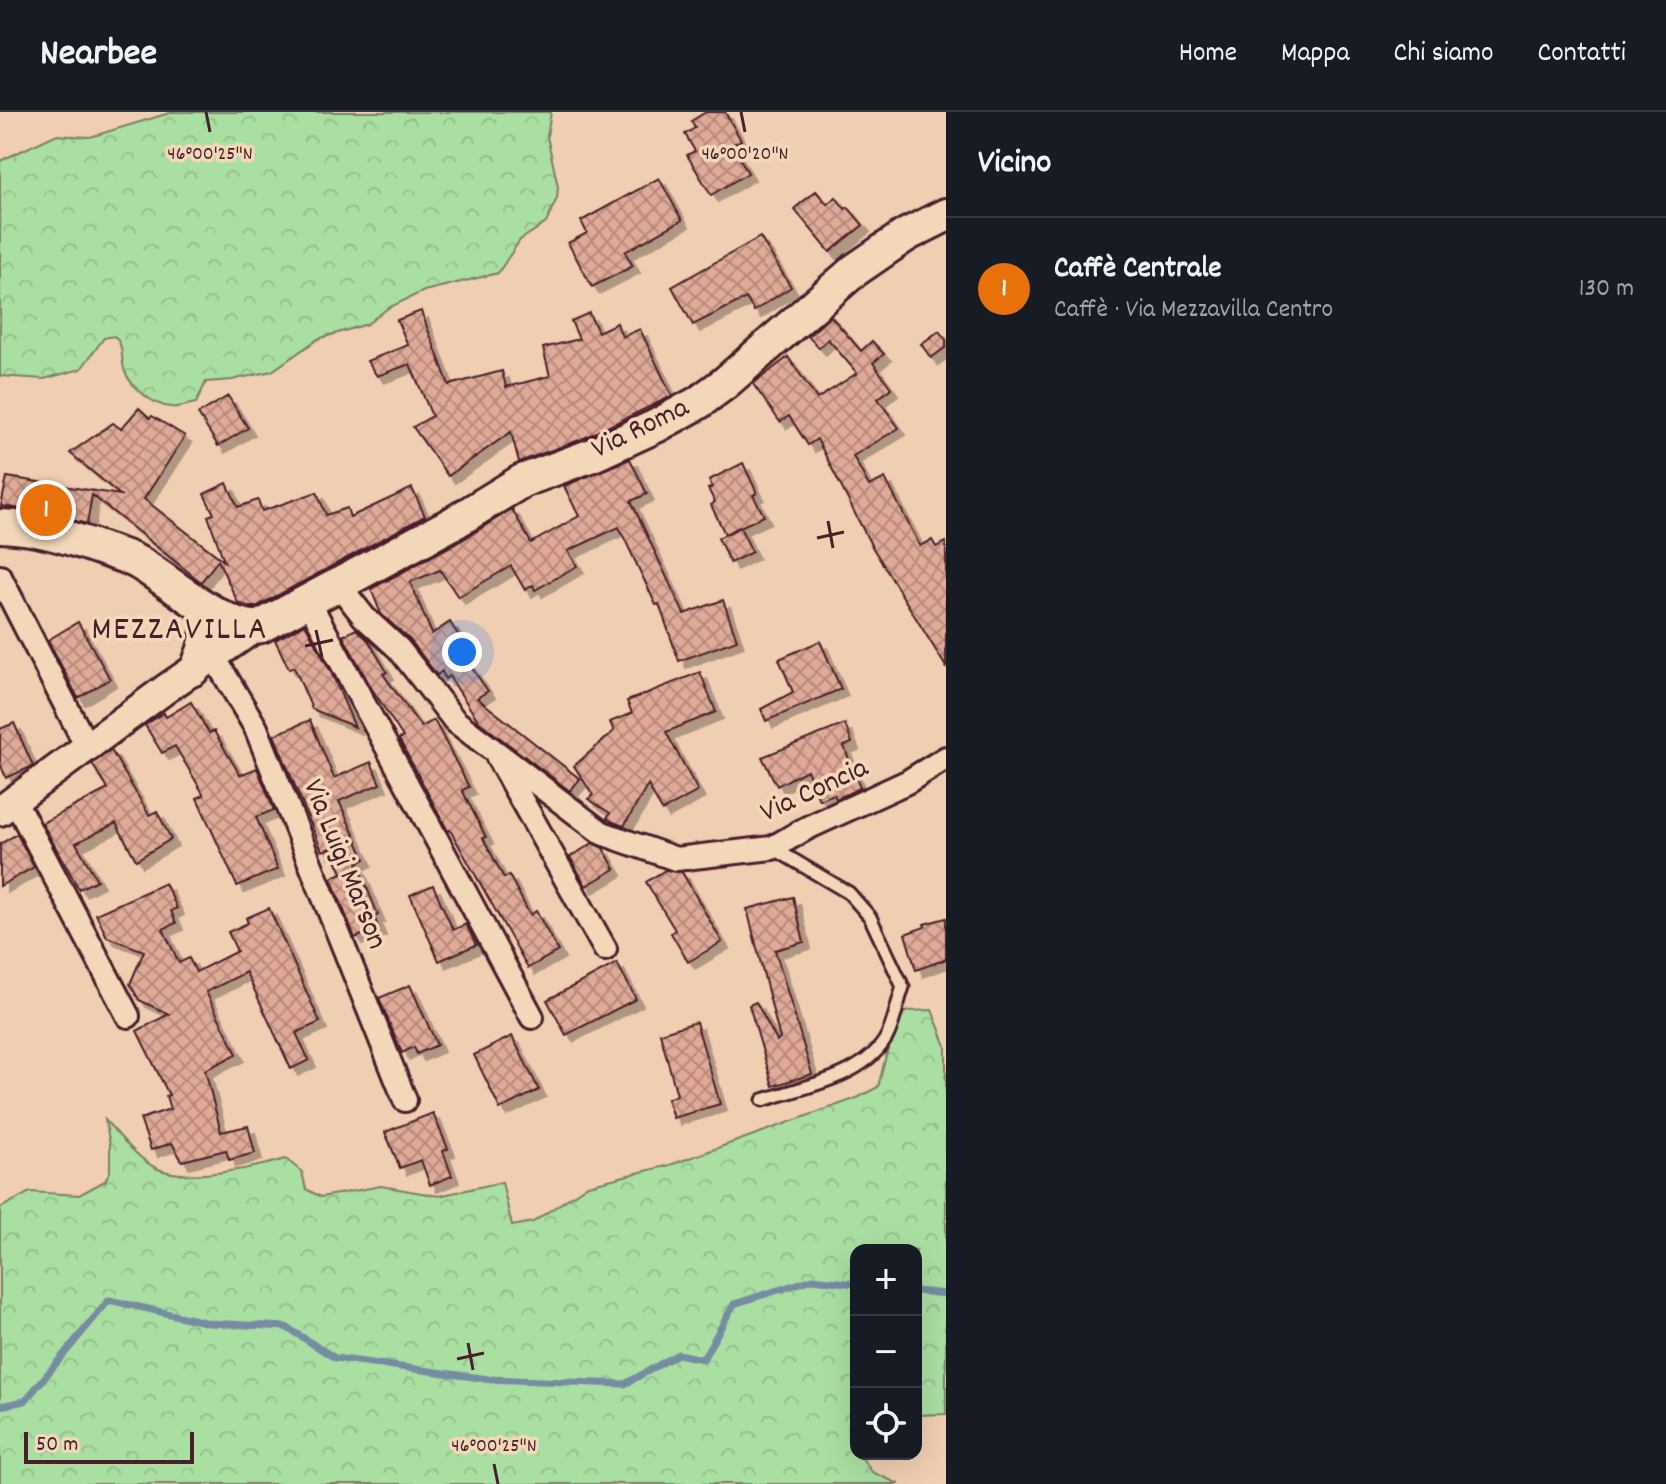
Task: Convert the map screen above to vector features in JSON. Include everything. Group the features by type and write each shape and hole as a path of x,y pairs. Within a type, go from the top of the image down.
{"main road":[{"name":"Via Roma","path":"256,627 455,522 522,481 595,454 698,403 855,270 906,235 946,215"},
{"path":"0,526 51,532 136,561 211,610 256,627"}],"street":[{"path":"0,577 87,747"},
{"name":"Via Concia","path":"338,584 364,617 399,649 455,721 602,833 676,859 772,848 807,828 907,782 946,758"},
{"path":"308,600 532,1017"},
{"path":"204,664 202,649 211,610"},
{"path":"128,1016 7,806 256,627"},
{"name":"Via Luigi Marson","path":"204,664 256,728 405,1100"},
{"name":"Via Concia","path":"493,750 605,949"}],"lane":[{"path":"763,1100 839,1075 869,1059 886,1039 903,987 870,917 849,893 772,848"}],"green space":[{"path":"173,112 551,112 547,136 558,187 557,198 546,223 520,240 498,273 424,291 388,308 367,324 318,339 272,371 206,382 196,403 179,407 163,406 144,395 125,372 120,344 114,336 104,338 81,369 44,379 0,376 0,161 55,135 90,137"},
{"path":"932,1010 946,1046 946,1414 922,1415 922,1244 850,1244 850,1460 863,1460 872,1472 899,1484 0,1484 0,1208 30,1192 79,1195 105,1181 110,1171 110,1144 105,1120 136,1153 156,1168 202,1174 239,1170 286,1159 302,1172 306,1189 321,1197 381,1186 439,1196 502,1182 512,1226 533,1222 588,1185 670,1165 857,1098 878,1087 896,1017 908,1011"}],"building":[{"path":"706,112 725,112 741,140 732,145 748,173 711,195 687,155 695,151 685,134 695,128 691,121"},
{"path":"659,178 682,220 625,252 633,266 592,287 568,243 587,233 581,221"},
{"path":"816,191 827,204 836,197 863,225 830,252 794,209"},
{"path":"760,237 791,287 754,311 746,298 693,325 672,287"},
{"path":"421,311 449,385 502,371 506,387 550,376 543,348 579,339 571,321 589,313 598,332 617,323 622,337 640,329 672,396 582,439 519,462 511,432 448,476 413,427 432,416 410,364 377,376 367,361 408,345 397,320"},
{"path":"831,316 861,351 872,341 884,354 873,363 891,388 878,399 899,428 853,456 869,486 885,478 920,546 932,540 936,547 946,542 946,667 871,545 817,439 808,445 789,416 780,422 753,384 788,357 817,399 857,373 828,339 819,348 808,336"},
{"path":"939,331 946,340 946,347 931,358 921,344"},
{"path":"228,396 248,428 218,446 198,414"},
{"path":"139,408 150,418 152,416 185,436 144,499 224,561 208,516 214,514 204,494 227,483 238,507 258,500 262,511 317,492 326,515 347,508 350,517 412,488 425,516 256,607 250,607 238,603 218,560 201,582 92,495 87,524 42,512 1,506 7,477 120,495 70,453 113,423 121,429"},
{"path":"630,459 647,494 631,501 684,614 723,600 737,640 679,661 659,604 656,605 619,527 568,551 577,566 535,590 533,585 525,590 511,566 458,597 440,570 410,582 432,634 450,622 470,653 464,657 488,691 477,698 580,779 570,791 479,722 449,676 445,679 442,671 437,675 410,640 381,614 371,589 464,539 512,509 531,543 579,516 564,486"},
{"path":"743,463 757,493 753,495 764,516 725,534 711,505 715,502 708,489 712,487 709,480"},
{"path":"740,527 752,552 730,563 718,538"},
{"path":"78,622 110,679 78,698 48,640"},
{"path":"305,624 332,674 355,727 312,709 294,667 289,669 275,640"},
{"path":"356,629 368,640 387,672 383,674 421,727 434,720 469,787 462,790 504,878 509,875 530,915 536,911 558,951 528,968 448,831 399,739 403,737 343,636"},
{"path":"820,641 841,689 766,721 761,709 793,692 779,659"},
{"path":"700,672 716,712 666,732 698,791 662,811 648,785 624,826 613,822 607,818 610,813 588,799 593,795 574,766 614,731 610,722 632,713 627,701"},
{"path":"191,702 209,733 214,731 240,775 257,768 274,810 256,817 278,869 237,886 197,798 204,795 175,746 162,753 145,725"},
{"path":"310,720 334,778 371,762 380,784 339,801 365,859 357,863 378,915 374,917 379,929 355,938 331,878 342,873 331,848 322,851 274,735"},
{"path":"14,723 33,766 6,778 0,763 0,729"},
{"path":"845,724 852,743 844,746 860,788 836,799 834,794 819,800 807,770 777,786 762,757"},
{"path":"111,750 149,815 157,811 171,839 136,860 116,823 76,843 97,880 79,889 42,823 108,789 92,764"},
{"path":"17,834 34,867 0,886 0,844"},
{"path":"593,843 603,848 615,869 586,886 570,857"},
{"path":"665,870 682,872 722,942 688,962 671,933 675,930 646,882"},
{"path":"165,883 177,908 171,911 176,923 163,929 179,963 189,958 196,972 237,951 228,932 248,923 246,918 269,908 320,1022 296,1033 309,1060 291,1069 246,972 206,992 237,1054 205,1070 221,1132 248,1126 255,1153 229,1160 226,1150 182,1161 172,1143 151,1150 140,1119 170,1109 166,1096 169,1095 137,1031 169,1014 139,1000 130,984 144,951 107,937 96,914"},
{"path":"433,885 453,930 466,924 476,945 439,961 410,895"},
{"path":"793,897 804,942 775,950 812,1074 773,1086 749,1005 756,1002 777,1041 780,1039 747,909"},
{"path":"946,918 946,959 916,970 905,934 925,927 924,924"},
{"path":"617,963 636,999 566,1035 547,1000"},
{"path":"410,985 437,1045 417,1054 414,1047 402,1053 379,998"},
{"path":"696,1022 720,1104 673,1118 667,1099 677,1095 660,1033"},
{"path":"512,1036 539,1090 500,1109 474,1055"},
{"path":"433,1113 448,1149 443,1151 452,1176 430,1185 421,1160 400,1168 385,1132"}],"waterway":[{"path":"0,1406 25,1401 109,1300 209,1323 286,1327 335,1358 488,1379 625,1384 678,1354 703,1359 734,1304 813,1279 850,1283"},
{"path":"922,1292 946,1294"}],"place":[{"name":"Caffè Centrale","path":"46,510"}],"district":[{"name":"MEZZAVILLA","path":"180,631"}]}
